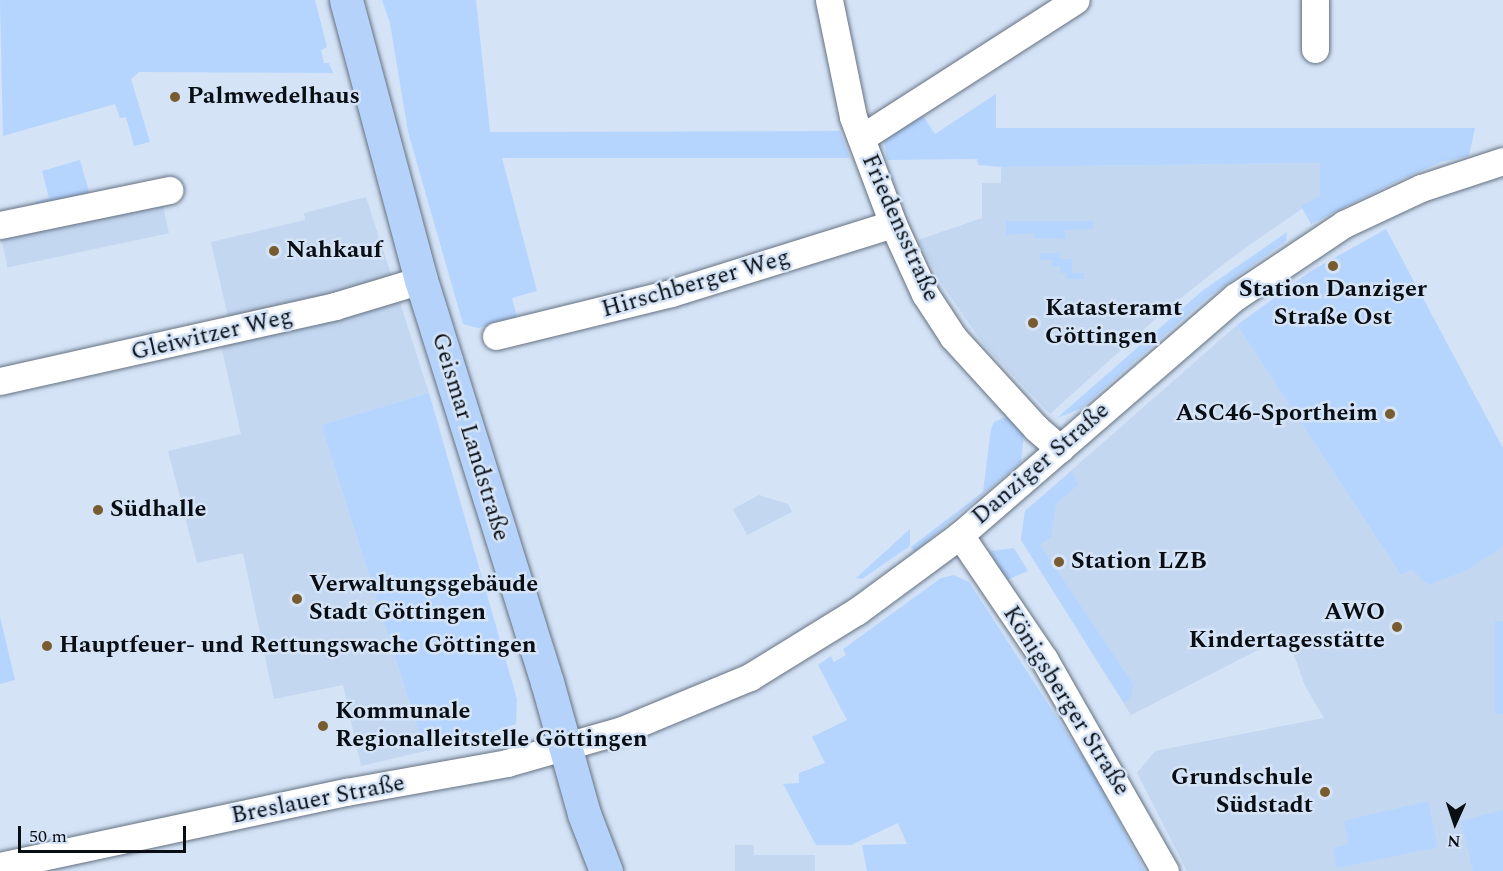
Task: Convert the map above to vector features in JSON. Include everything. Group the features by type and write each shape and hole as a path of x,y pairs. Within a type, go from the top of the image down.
{"main road":[{"name":"Geismar Landstraße","path":"346,0 421,280 566,746 584,814 606,871"}],"street":[{"name":"Friedensstraße","path":"829,0 844,82 861,138 893,224 925,294 953,337 1036,428 1060,449"},
{"path":"861,138 1076,0"},
{"path":"1315,0 1315,49"},
{"name":"Danziger Straße","path":"566,746 642,723 750,677 857,611 960,535 1235,297 1305,248 1344,224 1420,188 1503,162"},
{"path":"0,225 169,190"},
{"name":"Hirschberger Weg","path":"496,336 671,293 893,224"},
{"name":"Gleiwitzer Weg","path":"0,381 159,348 335,306 421,280"},
{"name":"Königsberger Straße","path":"960,535 1050,669 1165,871"},
{"name":"Breslauer Straße","path":"0,866 346,792 507,763 566,746"}],"shaded area":[{"path":"0,0 315,0 327,47 321,50 324,63 329,63 333,73 139,72 131,79 150,142 134,146 126,117 120,118 115,104 3,136"},
{"path":"382,0 476,0 490,132 840,131 850,158 502,158 537,291 512,298 517,318 478,328 463,324 408,132 390,23"},
{"path":"996,94 996,128 1475,128 1469,156 1441,162 1311,224 1301,206 1320,196 1320,163 1001,167 978,165 977,159 887,160 884,142 921,113 935,134"},
{"path":"80,160 92,202 37,212 35,202 49,198 42,171"},
{"path":"1320,163 1320,196 1230,259 1162,313 1050,414 984,345 941,283 918,240 982,218 982,183 1001,183 1001,167"},
{"path":"161,196 169,233 8,267 0,230"},
{"path":"366,197 429,393 321,425 425,751 361,766 343,685 274,699 243,553 197,563 168,451 241,434 221,345 228,317 211,242 305,220 304,213"},
{"path":"1006,221 1093,221 1093,229 1065,230 1065,239 1034,238 1033,233 1006,235"},
{"name":"ASC46-Sportheim","path":"1386,229 1503,448 1503,547 1469,569 1429,585 1412,570 1401,575 1237,325 1311,271"},
{"path":"1287,232 1286,241 1207,298 1080,409 1057,418 1202,291"},
{"path":"1040,253 1059,253 1060,259 1072,259 1072,273 1084,273 1084,279 1066,279 1066,273 1060,273 1060,266 1052,266 1052,260 1040,260"},
{"path":"1237,325 1401,575 1412,570 1469,569 1503,547 1503,871 1187,871 1137,773 1155,751 1324,718 1305,686 1287,635 1131,715 1021,540 1025,511"},
{"path":"429,393 517,699 516,724 482,735 483,739 425,751 321,425"},
{"path":"1008,416 1024,433 1021,462 914,552 911,547 983,492 991,429 994,422"},
{"path":"1072,471 1078,485 1056,504 1051,537 1040,545 1133,684 1131,698 1124,703 1021,540 1025,511"},
{"path":"759,495 788,504 792,512 747,535 733,509"},
{"path":"910,529 910,546 862,579 856,578"},
{"path":"1014,548 1028,571 1004,581 990,551"},
{"path":"954,575 969,582 1093,773 1145,871 867,871 862,845 907,844 898,823 851,845 816,845 783,784 799,783 799,773 825,763 812,737 847,720 818,665 831,656 834,662 846,655 843,649 941,578"},
{"path":"0,617 15,680 0,684"},
{"path":"1495,621 1503,621 1503,714 1495,714"},
{"path":"1428,801 1438,847 1337,868 1333,848 1348,844 1344,821"},
{"path":"1503,810 1503,871 1473,871 1461,821"},
{"path":"735,845 753,845 754,855 815,855 815,871 735,871"}],"place":[{"name":"Palmwedelhaus","path":"175,97"},
{"name":"Nahkauf","path":"274,251"},
{"name":"Station Danziger Straße Ost","path":"1333,266"},
{"name":"Katasteramt Göttingen","path":"1033,323"},
{"name":"ASC46-Sportheim","path":"1390,414"},
{"name":"Südhalle","path":"98,510"},
{"name":"Station LZB","path":"1059,562"},
{"name":"Verwaltungsgebäude Stadt Göttingen","path":"297,599"},
{"name":"AWO Kindertagesstätte","path":"1397,627"},
{"name":"Hauptfeuer- und Rettungswache Göttingen","path":"47,646"},
{"name":"Kommunale Regionalleitstelle Göttingen","path":"323,726"},
{"name":"Grundschule Südstadt","path":"1325,792"}]}
